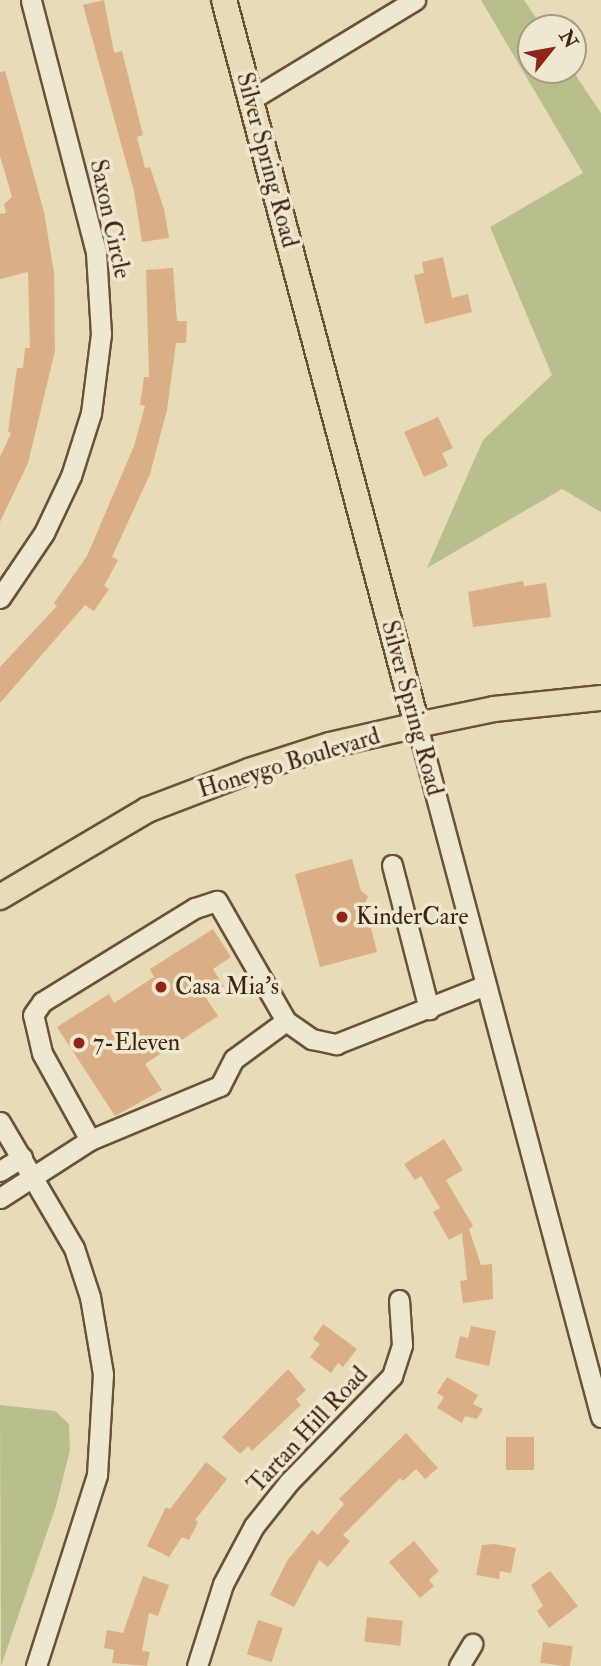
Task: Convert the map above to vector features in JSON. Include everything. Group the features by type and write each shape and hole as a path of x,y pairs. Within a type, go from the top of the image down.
{"main road":[{"name":"Silver Spring Road","path":"224,0 417,725"},
{"name":"Honeygo Boulevard","path":"0,897 147,810 330,745 494,709 601,698"}],"street":[{"name":"Saxon Circle","path":"0,598 44,533 71,475 91,413 101,334 91,228 31,0"},
{"path":"252,99 415,0"},
{"name":"Silver Spring Road","path":"417,725 601,1416"},
{"path":"392,865 429,1009"},
{"path":"90,1140 32,1026 33,1016 42,1002 195,908 217,901 286,1021 312,1040 336,1044 486,985"},
{"path":"0,1198 90,1140 220,1086 234,1059 286,1021"},
{"path":"0,1122 34,1175 83,1271 101,1349 104,1397 90,1504 36,1666"},
{"path":"0,1171 22,1157"},
{"name":"Tartan Hill Road","path":"197,1666 223,1584 254,1526 289,1482 392,1376 402,1345 399,1300"},
{"path":"459,1666 472,1644"}],"green space":[{"path":"481,0 524,0 534,14 517,14 517,61"},
{"path":"531,84 581,84 601,113 601,512 562,489 427,568 483,440 552,375 490,227 583,173"},
{"path":"0,1405 55,1411 69,1424 70,1450 56,1506 1,1666"}],"building":[{"path":"104,0 114,53 122,51 143,135 137,137 145,168 150,167 164,209 169,238 142,242 134,191 83,5"},
{"path":"5,71 44,212 54,273 55,351 28,463 0,522 0,457 11,433 8,432 17,368 23,368 25,348 30,348 28,272 0,279 0,214 6,213 4,204 12,197 0,156 0,72"},
{"path":"443,257 452,298 468,294 472,312 425,324 414,275 424,273 422,262"},
{"path":"173,268 177,321 187,321 186,343 176,343 167,410 150,474 112,557 118,560 104,586 109,589 94,611 85,605 0,703 0,667 57,606 54,603 87,556 134,446 145,406 140,405 144,377 149,377 146,270"},
{"path":"438,417 453,448 442,453 448,466 424,477 404,432"},
{"path":"523,581 524,586 546,583 551,617 473,627 468,592"},
{"path":"352,859 361,891 368,896 365,904 377,952 320,967 295,874"},
{"path":"213,929 231,957 213,969 224,987 206,998 218,1016 145,1064 162,1090 115,1116 57,1027 109,994 114,1003 154,977 150,969"},
{"path":"444,1139 463,1170 446,1180 473,1226 469,1229 481,1265 492,1264 493,1299 463,1303 460,1281 467,1280 462,1233 449,1240 433,1212 440,1208 421,1176 415,1180 404,1164"},
{"path":"323,1324 357,1349 343,1367 338,1363 331,1373 310,1357 320,1344 313,1339"},
{"path":"471,1326 496,1331 489,1366 455,1358 460,1336 468,1338"},
{"path":"288,1369 306,1390 296,1399 301,1405 252,1451 248,1446 240,1454 222,1437"},
{"path":"447,1377 478,1395 473,1404 483,1409 477,1419 465,1416 462,1423 437,1408 444,1397 437,1393"},
{"path":"406,1433 438,1468 425,1479 416,1469 403,1481 400,1478 343,1535 350,1541 328,1567 319,1560 294,1607 270,1595 287,1561 312,1530 318,1535 344,1504 339,1499"},
{"path":"506,1437 534,1437 534,1470 506,1470"},
{"path":"206,1462 227,1479 195,1520 198,1522 189,1540 182,1537 169,1557 147,1546 166,1507 170,1509"},
{"path":"414,1541 439,1571 429,1580 434,1586 420,1598 389,1562"},
{"path":"495,1544 516,1548 511,1573 500,1571 499,1579 476,1575 482,1545"},
{"path":"550,1571 578,1606 549,1628 537,1611 543,1606 531,1585"},
{"path":"143,1576 169,1585 158,1616 149,1613 142,1651 150,1652 147,1666 112,1663 114,1650 104,1648 107,1630 123,1633"},
{"path":"367,1617 403,1621 400,1646 364,1642"},
{"path":"258,1620 283,1628 272,1662 247,1654"},
{"path":"543,1642 573,1646 570,1666 540,1663"}],"place":[{"name":"KinderCare","path":"342,917"},
{"name":"Casa Mia's","path":"161,987"},
{"name":"7-Eleven","path":"79,1043"}]}
